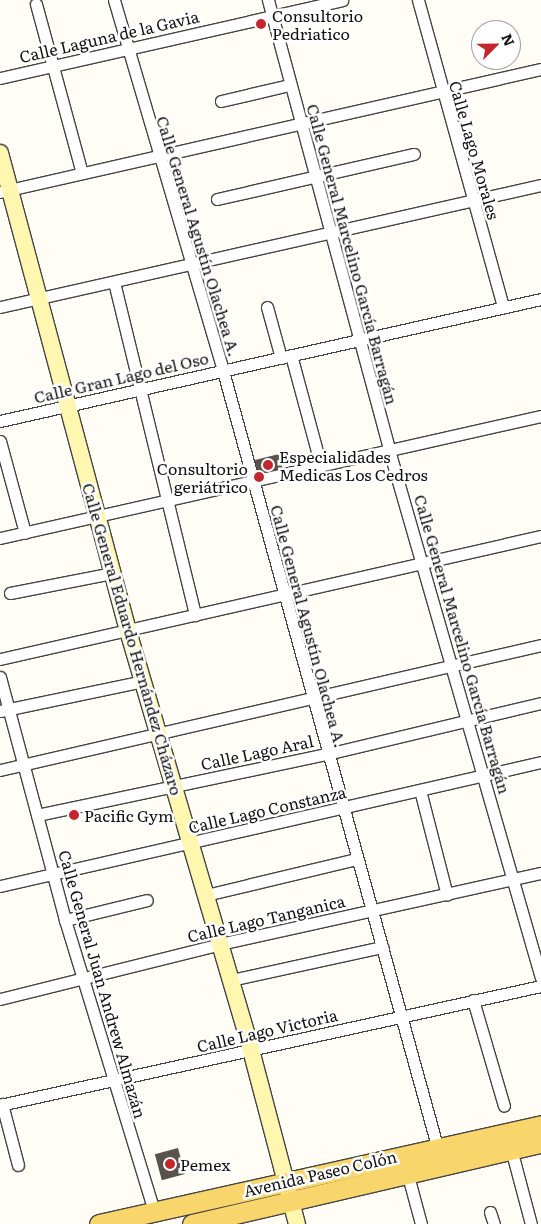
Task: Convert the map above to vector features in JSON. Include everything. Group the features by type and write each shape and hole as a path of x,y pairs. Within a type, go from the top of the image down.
{"main road":[{"name":"Calle General Eduardo Hernández Cházaro","path":"0,153 5,190 39,298 128,631 251,1050 297,1224"},
{"name":"Avenida Paseo Colón","path":"99,1224 437,1146 541,1125"},
{"name":"Avenida Paseo Colón","path":"192,1224 246,1218 291,1199 541,1143"}],"street":[{"name":"Calle General Agustín Olachea A.","path":"114,0 190,265 223,371 311,699 403,1016 437,1146"},
{"name":"Calle General Marcelino García Barragán","path":"268,0 359,339 485,775 541,978"},
{"name":"Calle Laguna de la Gavia","path":"0,78 342,0"},
{"name":"Calle Lago Morales","path":"418,0 441,91 503,307"},
{"path":"36,4 82,172"},
{"path":"5,190 541,69"},
{"path":"221,101 290,85"},
{"path":"217,199 414,154"},
{"path":"0,307 541,186"},
{"path":"114,282 195,615"},
{"name":"Calle Gran Lago del Oso","path":"0,421 541,299"},
{"path":"267,307 286,356 321,466"},
{"path":"0,538 541,416"},
{"path":"0,441 25,532"},
{"path":"0,659 541,536"},
{"path":"10,593 113,573"},
{"path":"0,770 159,735 541,645"},
{"name":"Calle General Juan Andrew Almazán","path":"0,677 4,710 24,765 65,920 154,1211"},
{"path":"4,710 143,681"},
{"name":"Calle Lago Aral","path":"37,815 327,754 541,703"},
{"name":"Calle Lago Constanza","path":"0,886 191,844 341,807 541,762"},
{"path":"420,790 447,894"},
{"path":"206,895 356,859"},
{"name":"Calle Lago Tanganica","path":"0,999 83,980 220,944 541,873"},
{"path":"65,920 146,900"},
{"path":"231,980 382,947"},
{"name":"Calle Lago Victoria","path":"1,1105 541,986"},
{"path":"473,1000 504,1106"},
{"path":"1,1105 18,1165"},
{"path":"511,1149 531,1224"},
{"path":"407,1172 421,1224"}],"building":[{"name":"Especialidades Medicas Los Cedros","path":"279,454 283,470 257,476 253,461"},
{"name":"Pemex","path":"178,1148 185,1174 162,1180 155,1154"}],"place":[{"name":"Consultorio Pedriatico","path":"261,24"},
{"name":"Especialidades Medicas Los Cedros","path":"268,465"},
{"name":"Consultorio geriátrico","path":"259,477"},
{"name":"Pacific Gym","path":"74,815"},
{"name":"Pemex","path":"170,1164"}]}
